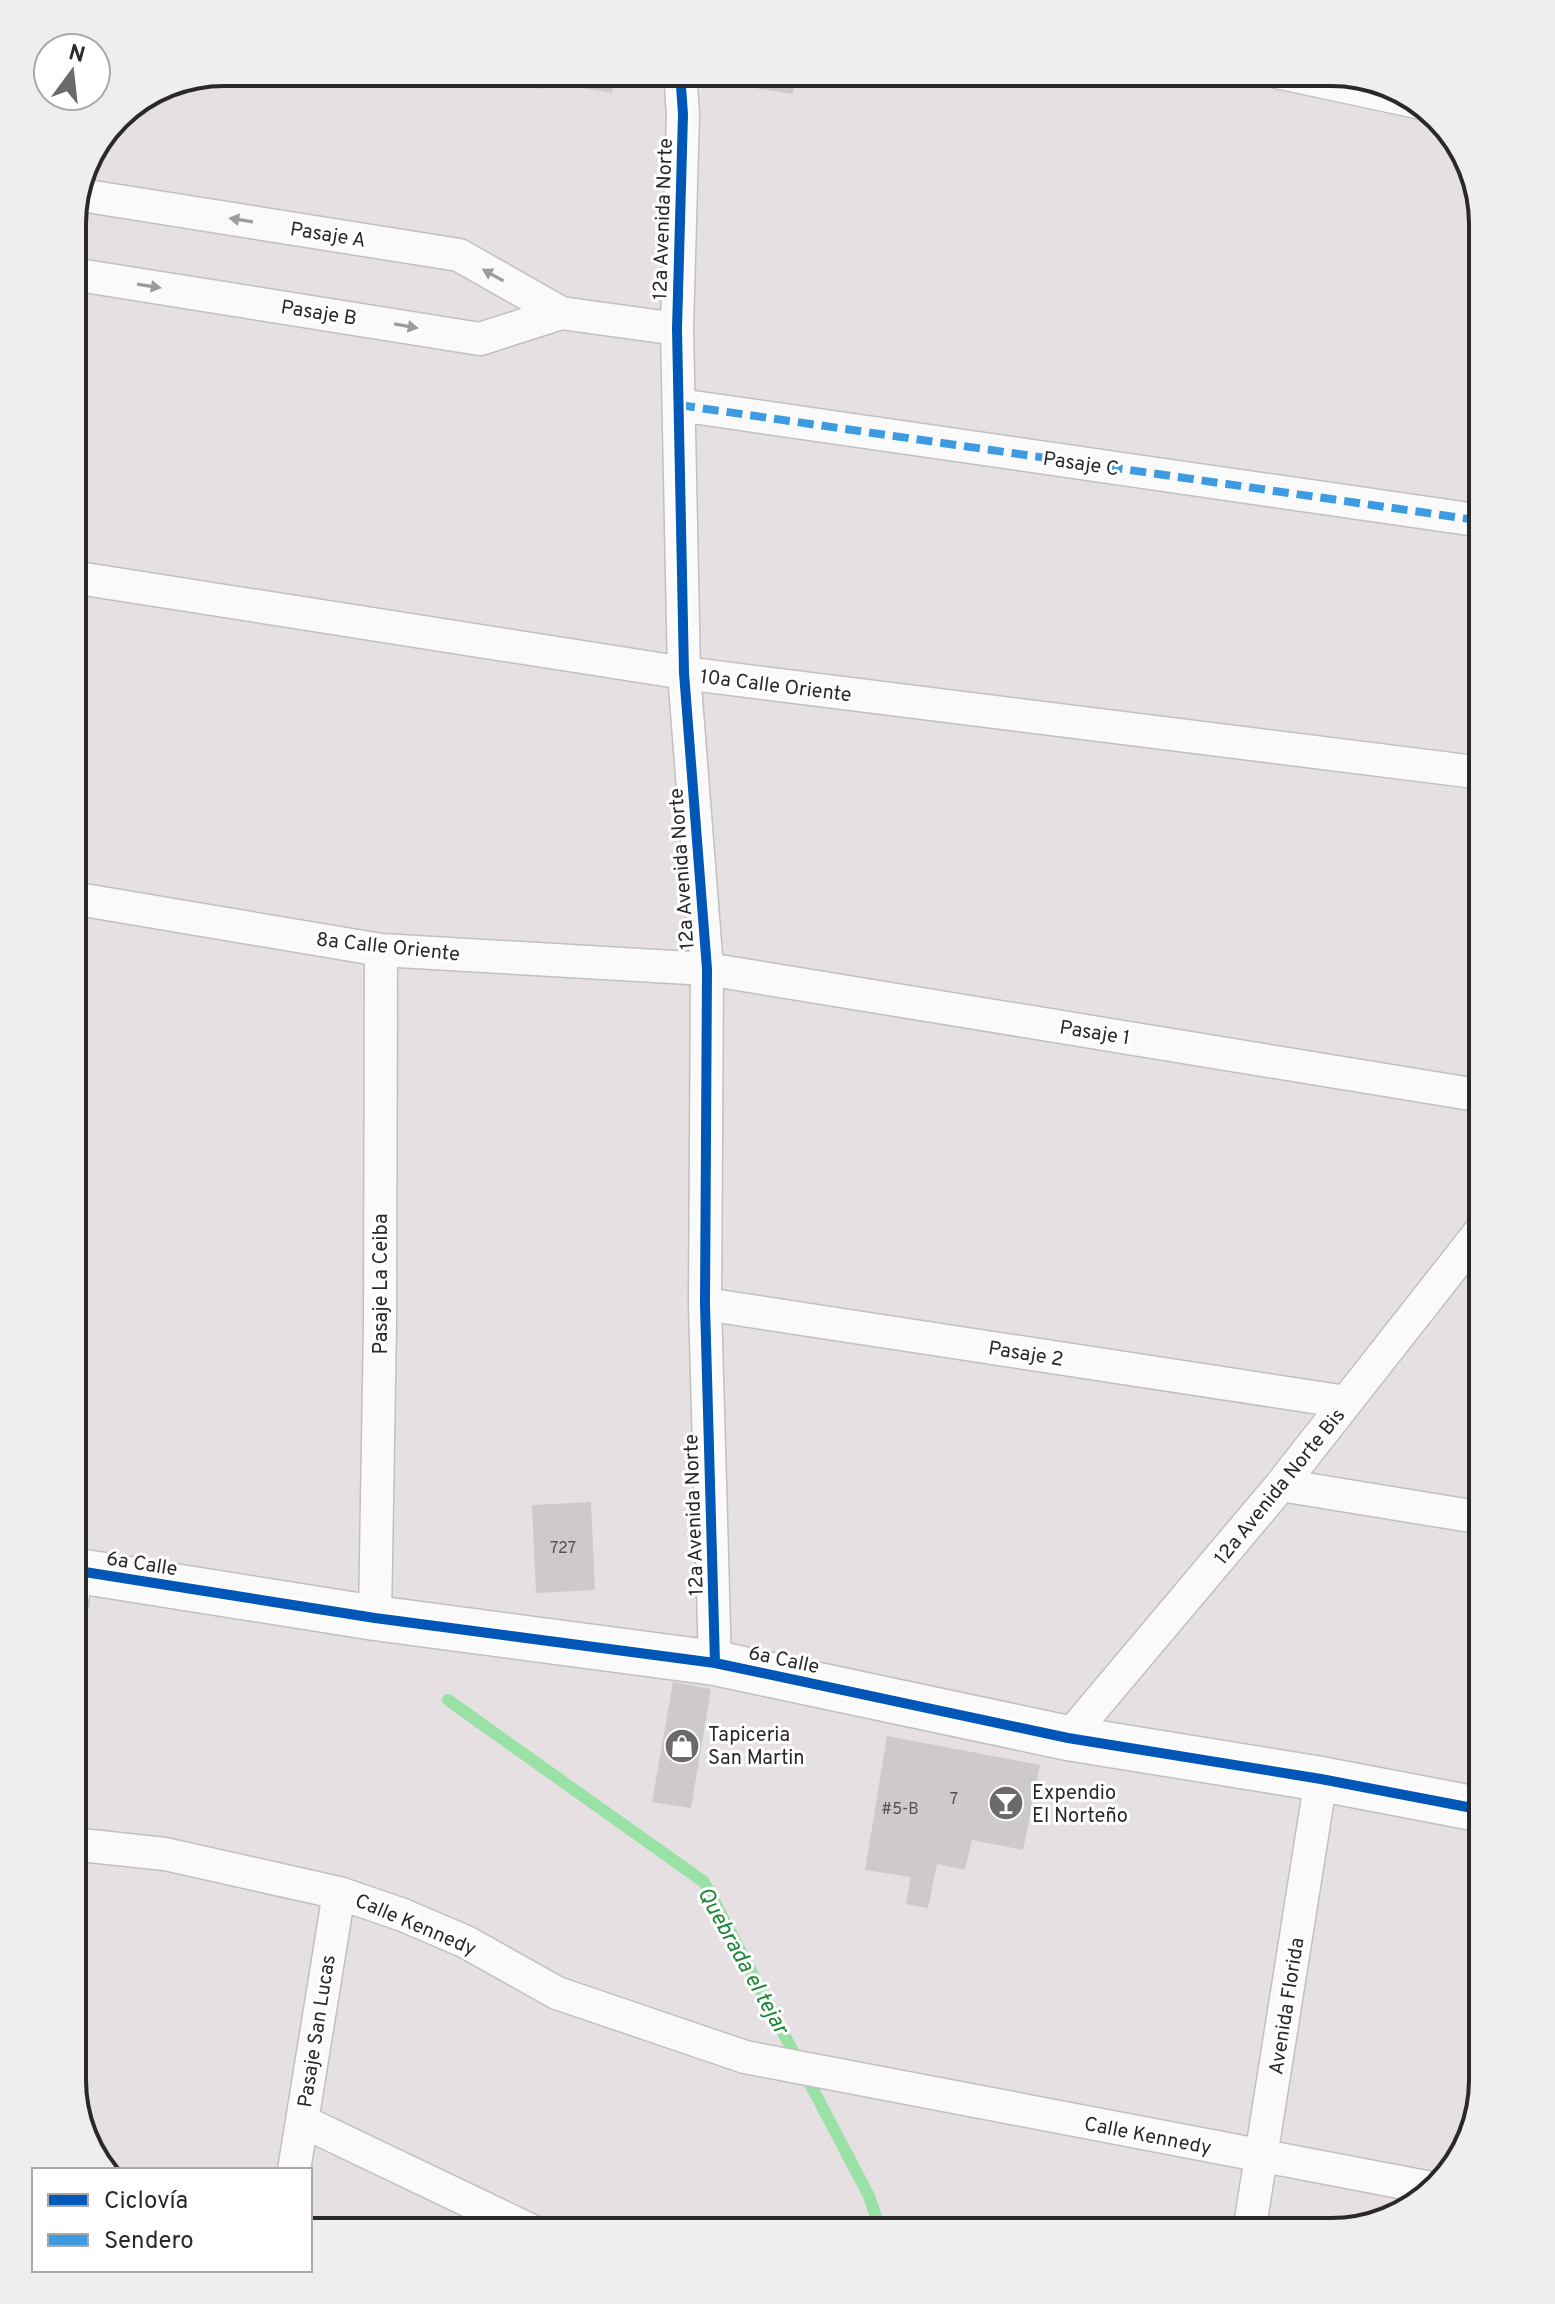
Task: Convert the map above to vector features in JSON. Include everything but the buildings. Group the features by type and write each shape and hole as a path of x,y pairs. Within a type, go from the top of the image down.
{"street":[{"name":"12a Avenida Norte","path":"681,86 683,114 677,329 684,673 707,969 705,1304 715,1663"},
{"path":"1350,88 1375,93"},
{"name":"Pasaje A","path":"90,196 459,255 561,313"},
{"name":"Pasaje B","path":"86,276 480,339 561,313"},
{"path":"561,313 677,329"},
{"name":"Pasaje C","path":"679,405 1469,519"},
{"name":"10a Calle Oriente","path":"86,579 684,673 1469,771"},
{"name":"8a Calle Oriente","path":"86,900 381,950 707,969"},
{"name":"Pasaje La Ceiba","path":"375,1618 381,950"},
{"name":"Pasaje 1","path":"707,969 1469,1094"},
{"name":"12a Avenida Norte Bis","path":"1068,1738 1281,1485 1469,1246"},
{"name":"Pasaje 2","path":"705,1304 1346,1402"},
{"path":"1281,1485 1469,1516"},
{"name":"6a Calle","path":"86,1583 715,1663 1068,1738 1321,1779 1469,1807"},
{"name":"Avenida Florida","path":"1251,2218 1321,1779"},
{"name":"Calle Kennedy","path":"86,1846 165,1854 339,1893 403,1915 466,1942 557,1993 745,2057 1419,2186"},
{"name":"Pasaje San Lucas","path":"294,2168 339,1893"},
{"path":"302,2121 505,2218"}],"waterway":[{"name":"Quebrada el tejar","path":"448,1700 704,1882 869,2196 876,2218"}],"marked path":[{"path":"679,405 1469,519"}],"cycle path":[{"path":"681,86 683,114 677,329 684,673 707,969 705,1304 715,1663"},
{"path":"86,1572 375,1618 715,1663 1068,1738 1321,1779 1469,1807"}],"place":[{"name":"Tapiceria San Martin","path":"682,1746"},
{"name":"Expendio El Norteño","path":"1006,1803"}]}
